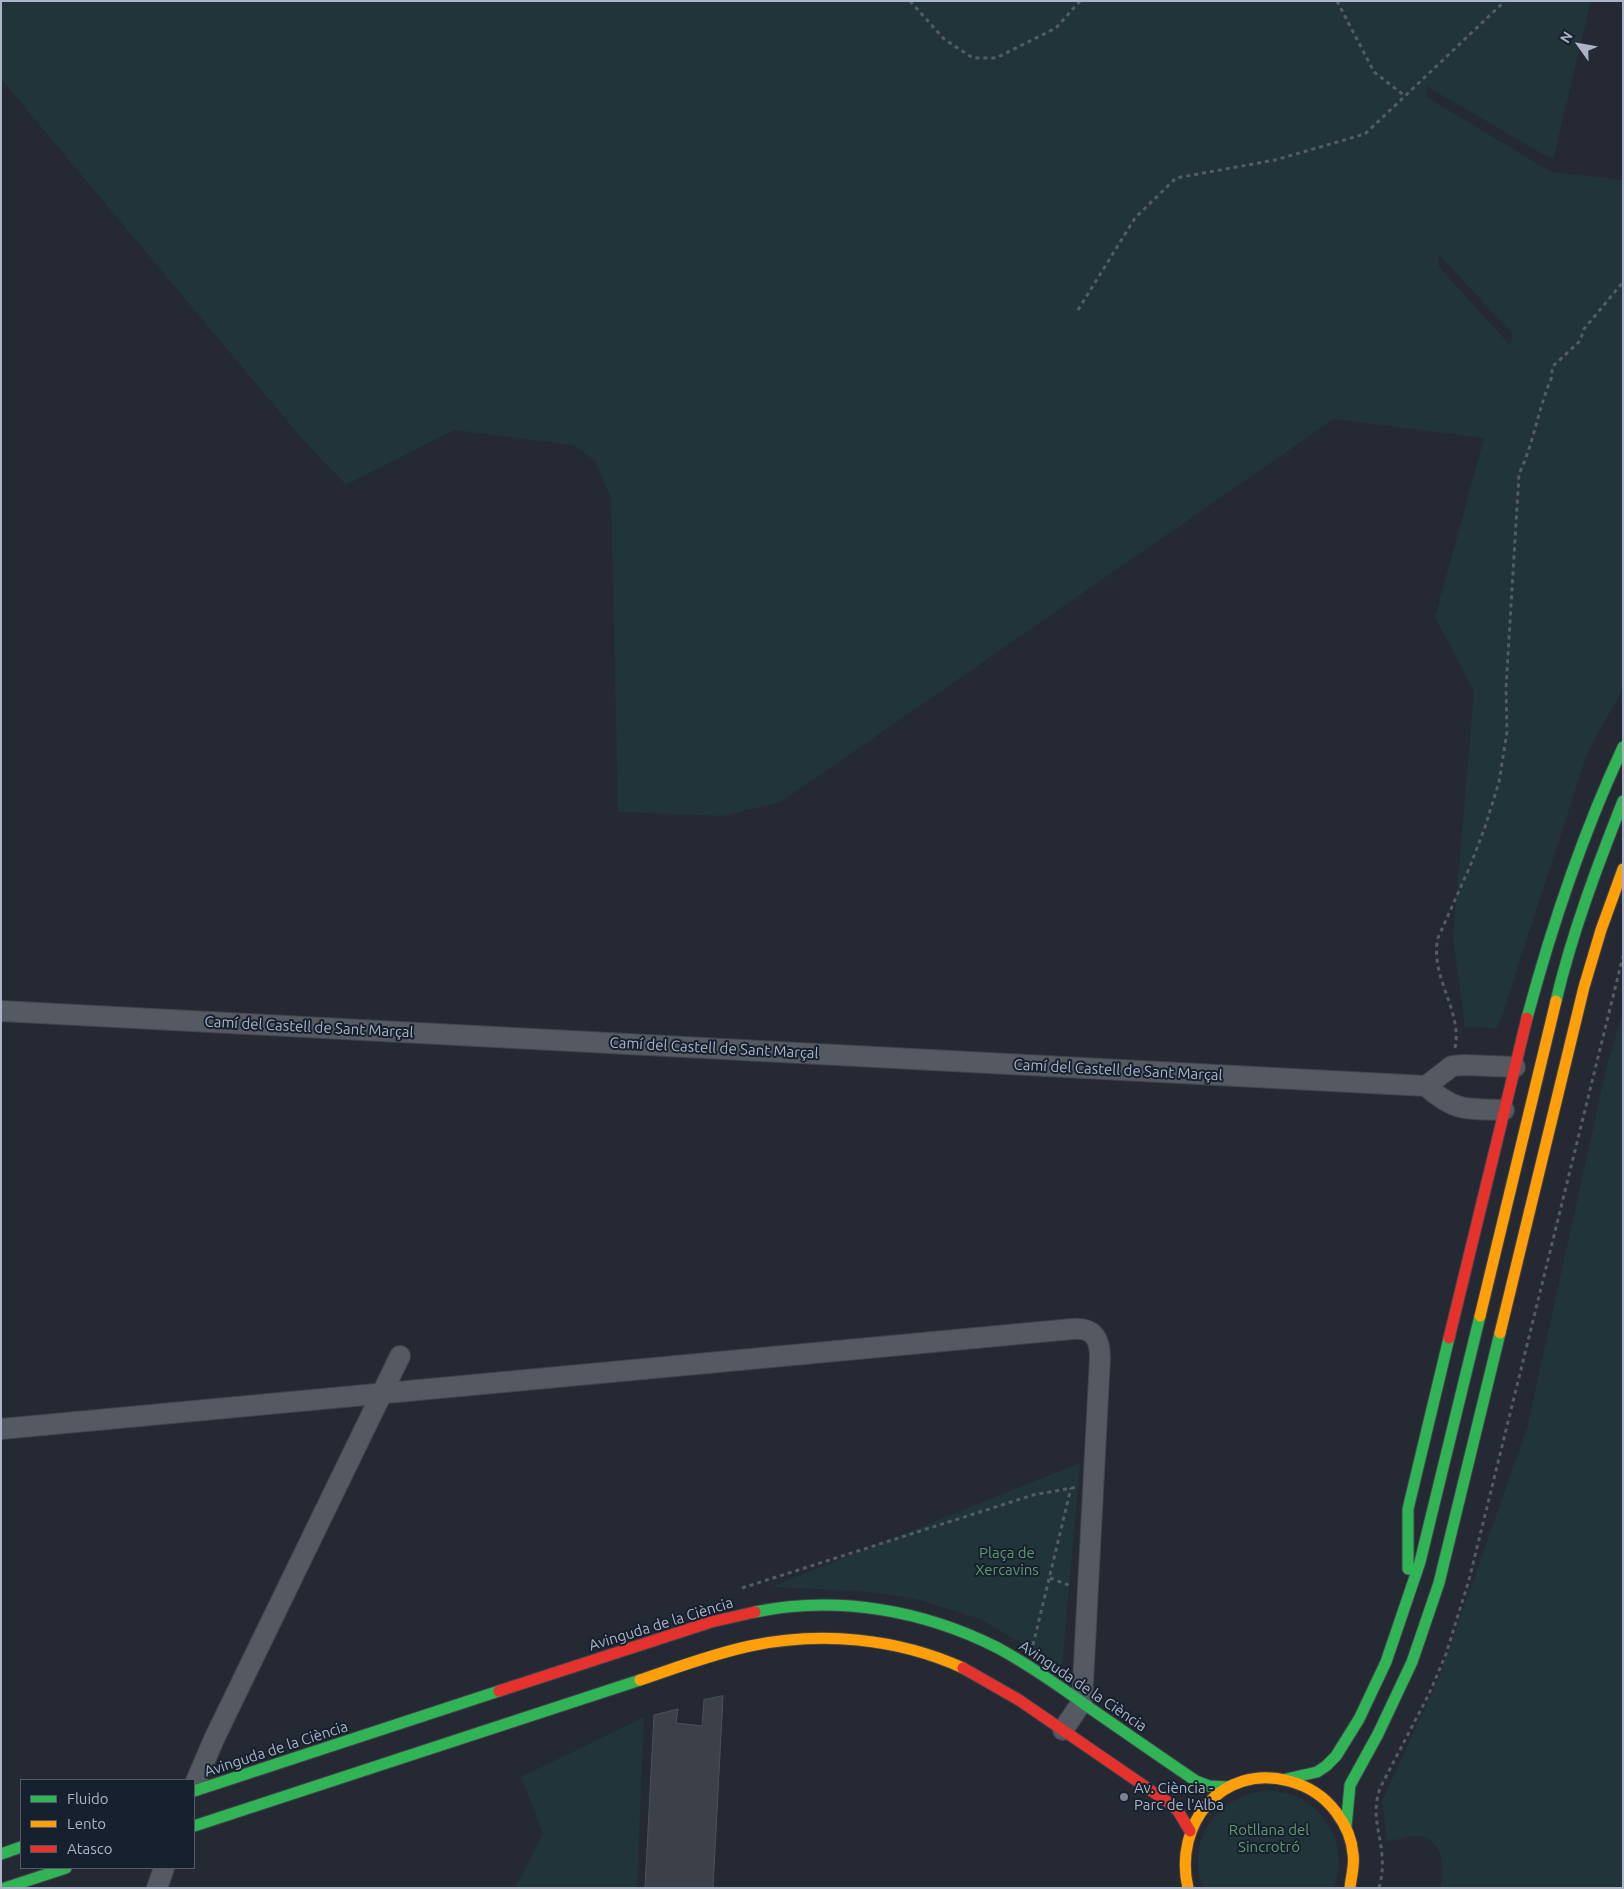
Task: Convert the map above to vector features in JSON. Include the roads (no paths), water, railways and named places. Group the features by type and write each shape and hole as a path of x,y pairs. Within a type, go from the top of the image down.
{"main road":[{"path":"1409,1600 1407,1534 1408,1509 1412,1488 1537,978 1569,872 1591,815 1623,747"},
{"path":"1286,1779 1311,1775 1325,1767 1341,1749 1376,1686 1396,1638 1409,1600 1424,1542 1563,972 1593,876 1623,801"},
{"path":"1346,1827 1350,1786 1378,1734 1408,1670 1439,1583 1584,987 1619,886 1623,868"},
{"name":"Avinguda de la Ciència","path":"195,1791 711,1622 789,1607 824,1605 894,1612 961,1631 1016,1658 1196,1781 1209,1786 1229,1787"},
{"path":"195,1826 716,1655 757,1644 805,1638 839,1638 881,1643 913,1650 946,1660 1001,1687 1172,1806 1178,1811 1190,1831"},
{"path":"1188,1888 1184,1860 1190,1831 1203,1808 1229,1787 1254,1778 1267,1777 1286,1779 1305,1785 1322,1796 1336,1810 1346,1827 1353,1851 1352,1886"},
{"path":"1,1854 20,1847"},
{"path":"5,1888 63,1869"}],"street":[{"name":"Camí del Castell de Sant Marçal","path":"1,1011 1426,1086"},
{"path":"1504,1110 1454,1106 1440,1099 1426,1086 1452,1066 1515,1067"},
{"path":"1,1429 1080,1328 1095,1335 1098,1340 1100,1358 1082,1702 1063,1730"},
{"path":"195,1784 400,1356"},
{"path":"158,1888 164,1869"}],"place":[{"name":"Av. Ciència - Parc de l'Alba","path":"1124,1797"}],"park label":[{"name":"Plaça de Xercavins","path":"1007,1562"},
{"name":"Rotllana del Sincrotró","path":"1269,1838"}]}
